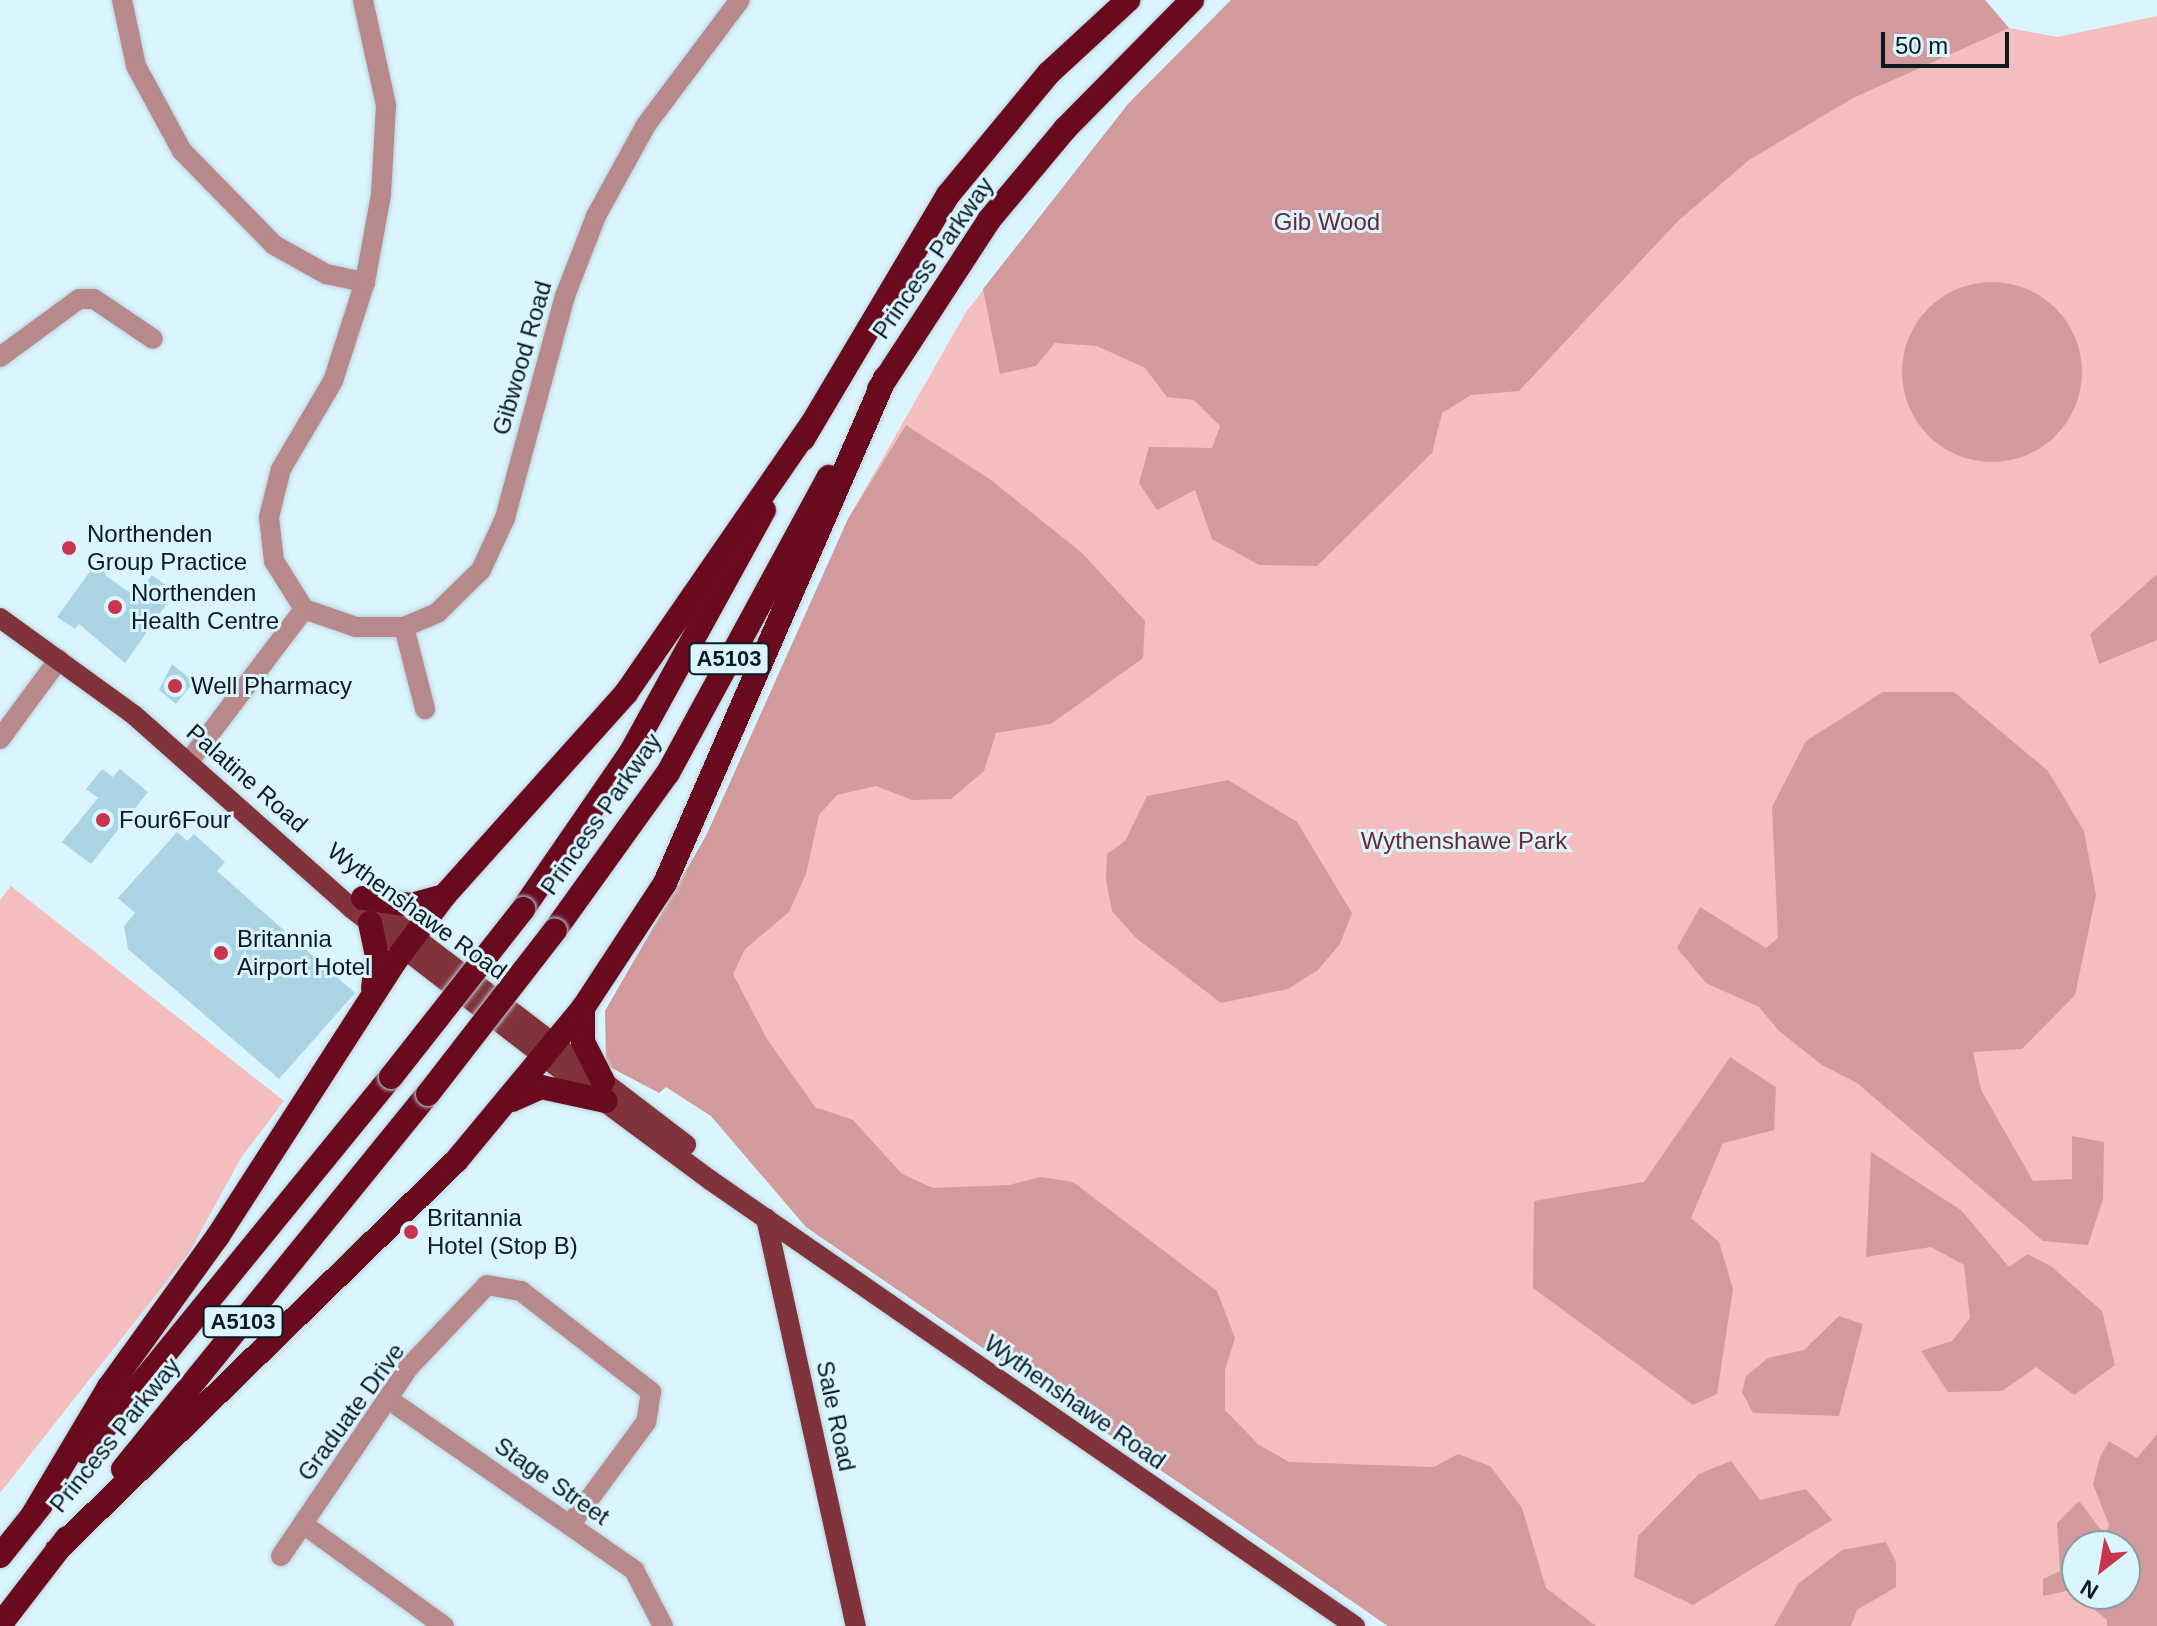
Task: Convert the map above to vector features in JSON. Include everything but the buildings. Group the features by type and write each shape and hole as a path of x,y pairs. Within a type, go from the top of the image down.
{"highway":[{"name":"Princess Parkway","path":"0,1556 391,1077 523,909 631,752 811,425 948,195 1049,73 1128,0"},
{"name":"Princess Parkway","path":"0,1625 57,1550 428,1094 555,930 668,773 885,378 989,220 1065,129 1192,0"},
{"path":"57,1550 241,1375 508,1103 583,1008 665,883 885,378"},
{"path":"32,1516 109,1387 218,1236 372,995 444,896 626,693 811,425"},
{"path":"363,898 411,905 444,896"},
{"path":"370,923 377,956 372,995"},
{"path":"508,1103 541,1087 604,1091 583,1042 583,1008"}],"main road":[{"name":"Palatine Road","path":"0,618 59,659 190,760 305,862"},
{"name":"Wythenshawe Road","path":"305,862 363,898 410,943 766,1218 1355,1626"},
{"name":"Wythenshawe Road","path":"305,862 370,923 410,943"},
{"name":"Sale Road","path":"766,1218 856,1626"}],"street":[{"path":"122,0 136,66 182,151 274,245 310,267 365,282"},
{"path":"190,760 304,609 274,561 269,517 281,469 333,381 365,282 381,195 386,105 363,0"},
{"name":"Gibwood Road","path":"304,609 356,627 404,627 437,613 481,570 505,518 565,296 596,216 646,125 740,0"},
{"path":"0,357 79,299 94,299 153,339"},
{"path":"404,627 425,709"},
{"path":"0,739 59,659"},
{"name":"Graduate Drive","path":"281,1556 409,1367 487,1285 521,1291 651,1392 646,1422 570,1525"},
{"name":"Stage Street","path":"388,1399 634,1570 663,1626"},
{"path":"303,1524 418,1619 444,1626"}],"green space":[{"name":"Wythenshawe Park","path":"1231,0 1985,0 2009,28 2057,37 2157,16 2157,1626 1388,1626 806,1227 711,1116 666,1087 659,1093 605,1011 706,836 848,519 966,312 1128,104"},
{"name":"Gib Wood","path":"1231,0 1985,0 2009,28 1853,98 1749,160 1678,221 1519,391 1471,395 1442,413 1432,453 1317,566 1259,565 1212,539 1195,490 1157,510 1139,483 1149,447 1212,448 1220,426 1194,400 1167,397 1145,368 1097,346 1055,343 1036,366 1000,374 983,289 1128,104"},
{"path":"1992,282 2026,289 2042,297 2055,309 2067,322 2075,338 2082,372 2075,406 2067,422 2055,435 2042,447 2026,455 1992,462 1958,455 1942,447 1929,435 1917,422 1909,406 1902,372 1909,338 1917,322 1929,309 1942,297 1958,289"},
{"path":"906,425 991,480 1082,553 1145,621 1143,658 1051,724 996,733 984,771 951,799 912,800 876,786 837,795 819,815 806,874 789,912 745,949 733,974 767,1039 815,1107 853,1120 902,1174 933,1188 1009,1185 1041,1177 1073,1182 1217,1291 1235,1338 1225,1370 1225,1410 1258,1444 1289,1462 1434,1467 1458,1454 1490,1466 1522,1508 1546,1588 1596,1626 1388,1626 806,1227 711,1116 666,1087 659,1093 606,1065 605,1011 706,836 848,519"},
{"path":"2157,574 2157,640 2099,664 2090,634"},
{"path":"1883,692 1954,692 2048,771 2084,831 2096,895 2075,995 2022,1049 1973,1052 1981,1090 2033,1181 2072,1179 2072,1136 2104,1142 2103,1199 2088,1245 2043,1241 1857,1083 1822,1065 1779,1031 1759,1007 1706,983 1677,948 1700,907 1766,948 1778,938 1772,807 1806,741"},
{"path":"1228,780 1297,822 1352,913 1340,944 1318,970 1288,989 1221,1003 1136,938 1112,911 1106,880 1107,854 1125,841 1147,796"},
{"path":"11,886 284,1101 241,1158 189,1253 0,1493 0,900"},
{"path":"1730,1057 1776,1087 1774,1130 1723,1143 1691,1218 1719,1242 1733,1289 1717,1394 1693,1405 1533,1288 1534,1201 1644,1182"},
{"path":"1871,1152 1961,1210 2009,1267 2028,1254 2052,1267 2102,1311 2115,1365 2074,1395 2036,1367 2002,1391 1948,1392 1921,1351 1952,1341 1970,1318 1964,1265 1931,1247 1866,1257"},
{"path":"1839,1316 1863,1324 1839,1416 1753,1413 1742,1392 1746,1376 1768,1358 1804,1350"},
{"path":"2157,1434 2157,1626 2107,1626 2107,1620 2095,1610 2141,1610 2141,1530 2107,1530 2109,1525 2093,1484 2100,1457 2109,1441 2137,1458"},
{"path":"1731,1461 1760,1500 1806,1489 1832,1520 1693,1605 1634,1577 1638,1536 1699,1474"},
{"path":"2079,1501 2101,1530 2061,1530 2061,1592 2043,1596 2043,1579 2060,1571 2057,1523"},
{"path":"1886,1542 1896,1562 1896,1587 1857,1610 1851,1626 1774,1626 1798,1584 1842,1550"}],"place":[{"name":"Northenden Group Practice","path":"69,548"},
{"name":"Northenden Health Centre","path":"115,607"},
{"name":"Well Pharmacy","path":"175,686"},
{"name":"Four6Four","path":"103,820"},
{"name":"Britannia Airport Hotel","path":"221,953"},
{"name":"Britannia Hotel (Stop B)","path":"411,1232"}]}
